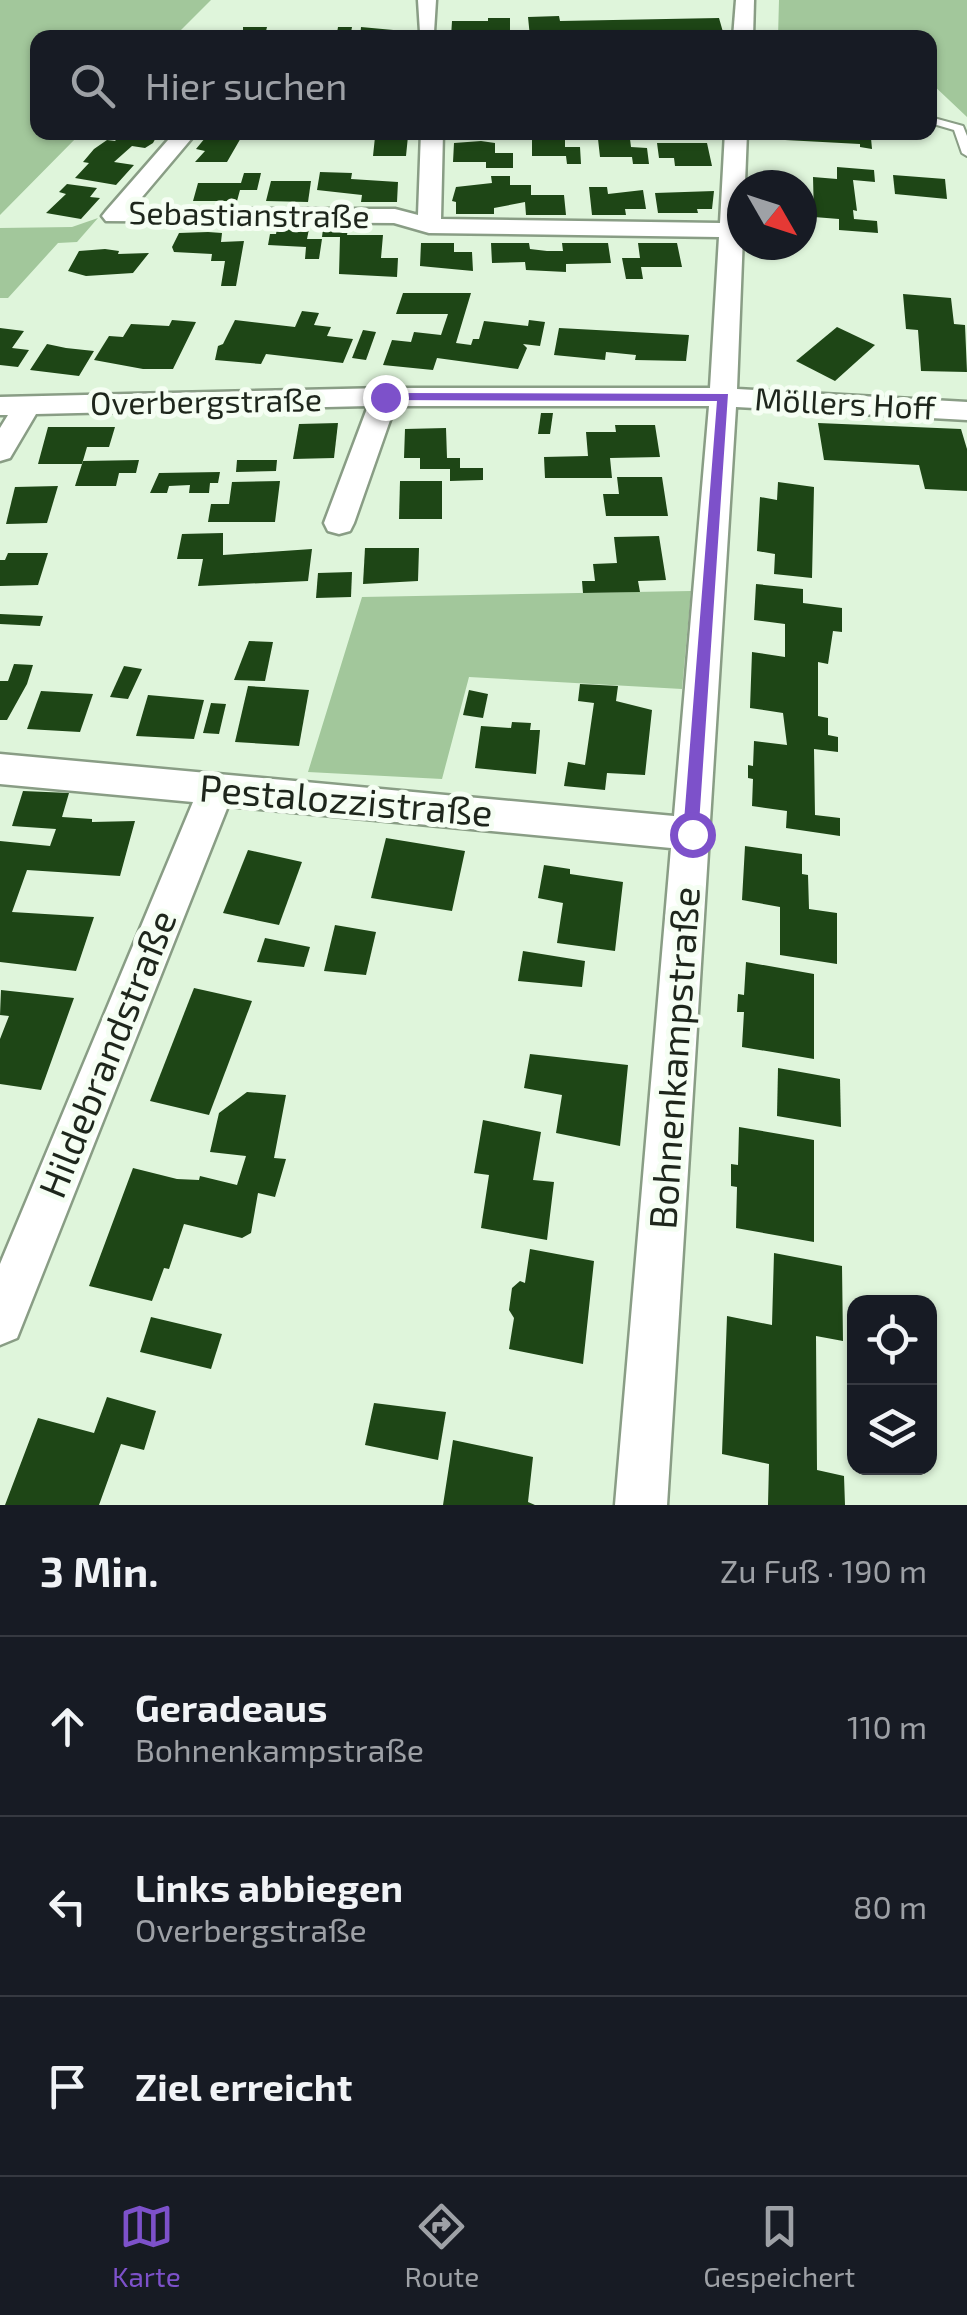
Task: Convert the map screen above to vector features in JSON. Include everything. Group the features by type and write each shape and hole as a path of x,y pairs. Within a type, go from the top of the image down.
{"street":[{"path":"426,28 427,0"},
{"path":"743,30 745,0"},
{"name":"Sebastianstraße","path":"180,140 114,216 395,216 429,226 727,230"},
{"path":"429,226 432,140"},
{"name":"Bohnenkampstraße","path":"734,170 736,140"},
{"name":"Bohnenkampstraße","path":"642,1505 730,260"},
{"name":"Overbergstraße","path":"0,451 14,406 385,397 723,397"},
{"name":"Overbergstraße","path":"339,523 385,397"},
{"name":"Möllers Hoff","path":"723,397 967,411"},
{"name":"Pestalozzistraße","path":"0,769 692,834"},
{"name":"Hildebrandstraße","path":"0,1320 217,788"}],"lane":[{"path":"937,121 967,124"},
{"path":"950,124 963,133 967,153"}],"green space":[{"path":"0,0 211,0 181,30 30,30 30,140 74,140 0,215"},
{"path":"779,0 967,0 967,117 937,89 937,30 778,30"},
{"path":"98,218 77,242 58,243 8,298 0,298 0,228 72,227"},
{"path":"691,591 682,689 469,677 442,779 308,772 362,597"}],"building":[{"path":"559,16 560,21 719,18 722,30 529,30 528,17"},
{"path":"510,18 510,30 451,30 452,21"},
{"path":"243,27 267,27 266,30"},
{"path":"107,140 155,140 145,148 132,146 114,162 134,165 116,185 75,178 89,163 83,162 94,149"},
{"path":"203,140 240,140 227,162 195,162 205,151 196,149"},
{"path":"375,140 408,140 406,156 373,156"},
{"path":"532,140 565,140 565,147 580,147 581,164 567,164 566,156 532,156"},
{"path":"598,140 630,140 631,147 647,148 649,164 633,164 632,157 600,157"},
{"path":"785,140 871,140 872,149 860,144"},
{"path":"454,143 495,143 495,153 513,153 513,168 486,168 486,162 453,162"},
{"path":"657,143 707,143 712,166 675,166 674,158 659,158"},
{"path":"837,167 874,170 875,182 853,180 857,211 853,210 854,219 877,221 878,233 839,230 839,219 817,217 817,177 837,179"},
{"path":"320,172 352,173 351,179 398,182 397,202 361,202 362,195 317,190"},
{"path":"244,173 261,173 257,190 240,190 237,201 193,201 198,183 241,183"},
{"path":"893,175 945,179 947,199 895,194"},
{"path":"491,176 510,176 510,185 531,185 531,195 564,195 566,215 526,215 525,202 494,208 494,214 456,214 456,202 452,201 456,187 492,183"},
{"path":"271,181 311,181 308,202 266,201"},
{"path":"67,184 97,188 90,197 100,198 81,219 46,213 66,194 59,192"},
{"path":"589,187 607,187 608,194 643,190 646,209 625,209 626,215 592,215"},
{"path":"714,191 712,209 658,213 655,193"},
{"path":"277,229 309,229 307,239 322,239 319,259 305,259 306,247 268,245 270,234 276,234"},
{"path":"323,229 348,229 347,235 383,235 381,258 398,258 397,277 339,274 340,237 322,237"},
{"path":"179,233 222,233 221,242 244,241 236,286 221,286 225,261 211,261 212,254 174,252 172,247"},
{"path":"421,243 454,243 454,252 472,252 473,271 420,266"},
{"path":"491,243 529,243 530,249 563,251 562,243 608,243 611,263 566,264 566,272 526,270 525,262 492,263"},
{"path":"638,243 677,243 682,267 641,267 643,279 626,279 622,258 640,258"},
{"path":"79,251 119,251 118,254 149,253 133,273 86,276 68,271"},
{"path":"403,293 471,293 456,343 471,345 473,339 479,339 484,321 528,326 529,320 545,322 540,346 523,344 527,348 518,369 437,358 433,370 383,365 392,340 411,342 414,332 441,335 448,314 396,314"},
{"path":"903,294 951,298 954,324 965,325 967,372 921,371 918,330 906,329"},
{"path":"302,311 319,313 314,325 331,327 327,336 353,339 343,363 266,354 261,364 215,360 218,346 223,344 235,320 295,327"},
{"path":"172,320 196,322 173,369 143,369 94,360 109,336 123,337 131,324 169,326"},
{"path":"837,327 875,345 835,381 796,361"},
{"path":"0,328 24,331 12,348 29,350 18,367 0,365"},
{"path":"559,328 689,335 686,361 635,360 636,355 606,352 605,360 554,355"},
{"path":"363,330 376,332 366,360 352,358"},
{"path":"47,344 94,351 79,376 30,370"},
{"path":"541,413 553,413 550,434 538,434"},
{"path":"338,423 334,458 293,459 299,424"},
{"path":"818,423 961,429 967,449 967,491 925,489 919,465 824,460"},
{"path":"615,425 655,425 660,457 610,458 612,478 545,478 544,457 588,456 586,432 616,432"},
{"path":"48,427 115,427 109,447 87,447 82,464 38,464"},
{"path":"446,428 447,458 460,458 460,468 483,468 483,480 450,481 450,469 420,469 420,458 404,458 405,429"},
{"path":"139,460 136,473 119,473 116,486 75,486 83,461"},
{"path":"237,460 277,460 276,471 236,472"},
{"path":"220,472 218,483 210,483 209,493 189,493 190,485 169,486 167,493 150,493 159,473"},
{"path":"617,477 662,477 668,516 606,516 603,494 619,494"},
{"path":"280,481 275,522 208,522 211,504 229,504 232,482"},
{"path":"400,481 442,481 442,519 399,519"},
{"path":"778,482 814,487 812,578 774,574 775,554 757,551 760,497 777,500"},
{"path":"58,486 47,523 6,524 15,487"},
{"path":"223,533 223,555 312,549 308,581 198,586 203,559 177,559 182,534"},
{"path":"659,536 666,580 638,581 640,592 583,593 582,581 595,581 593,564 617,563 614,537"},
{"path":"365,548 419,548 418,581 363,584"},
{"path":"8,553 48,553 38,585 0,586 0,560 5,560"},
{"path":"352,572 351,597 316,598 318,573"},
{"path":"756,584 803,589 803,603 842,608 842,632 833,631 828,664 818,662 818,716 828,718 828,735 838,737 838,752 814,749 815,815 840,818 840,836 786,828 787,811 752,806 753,779 748,778 748,765 753,766 754,741 787,745 783,713 750,708 752,652 785,657 785,624 754,620"},
{"path":"0,614 43,616 40,626 0,624"},
{"path":"249,641 273,642 265,681 234,680"},
{"path":"14,664 33,665 7,720 0,720 0,681 8,681"},
{"path":"124,666 142,669 128,699 110,697"},
{"path":"580,684 618,686 616,701 652,710 645,775 607,773 605,790 564,786 568,762 585,765 594,703 578,701"},
{"path":"248,686 309,690 299,746 235,742"},
{"path":"469,690 488,694 483,718 463,715"},
{"path":"41,691 93,694 80,732 27,729"},
{"path":"148,695 204,700 194,739 136,736"},
{"path":"211,703 226,704 219,734 203,733"},
{"path":"512,722 531,723 530,730 540,730 536,774 475,768 481,726 511,728"},
{"path":"23,791 69,793 62,817 92,822 135,821 120,876 27,870 12,912 94,917 76,971 0,962 0,841 50,846 56,829 12,826"},
{"path":"386,838 465,851 452,911 371,898"},
{"path":"745,846 802,854 802,874 808,875 809,909 837,913 837,964 780,955 780,907 742,900"},
{"path":"248,850 302,862 279,925 223,913"},
{"path":"544,865 570,869 570,874 623,882 615,951 557,943 563,903 538,898"},
{"path":"335,925 376,932 366,975 324,971"},
{"path":"265,938 310,947 304,967 257,962"},
{"path":"523,951 585,961 582,987 518,981"},
{"path":"746,962 814,974 814,1059 742,1047 744,1012 737,1012 738,994 744,995"},
{"path":"194,988 252,1001 209,1115 150,1101"},
{"path":"1,990 74,998 41,1090 0,1084 0,1039 9,1016 0,1015"},
{"path":"530,1054 628,1065 620,1146 556,1133 562,1095 524,1088"},
{"path":"778,1068 840,1079 841,1127 777,1116"},
{"path":"247,1092 286,1095 274,1158 286,1159 275,1197 258,1193 251,1233 242,1238 184,1224 169,1269 164,1268 152,1301 89,1286 133,1168 177,1179 199,1180 200,1176 237,1185 246,1156 210,1152 219,1113"},
{"path":"483,1120 541,1132 533,1180 554,1182 547,1240 481,1228 489,1175 474,1173"},
{"path":"739,1127 814,1140 814,1242 736,1228 737,1187 731,1186 731,1164 738,1165"},
{"path":"530,1249 594,1261 583,1364 509,1349 514,1318 509,1310 512,1288 520,1281 525,1283"},
{"path":"774,1253 842,1266 843,1341 816,1336 817,1470 844,1476 845,1505 768,1505 769,1464 722,1454 727,1316 772,1325"},
{"path":"151,1317 222,1334 211,1369 140,1352"},
{"path":"107,1397 156,1411 144,1450 121,1444 99,1505 5,1505 38,1418 94,1433"},
{"path":"374,1403 446,1412 438,1460 365,1445"},
{"path":"453,1440 533,1457 528,1502 535,1505 443,1505"}],"route":[{"path":"385,397 723,397 692,834"}]}
